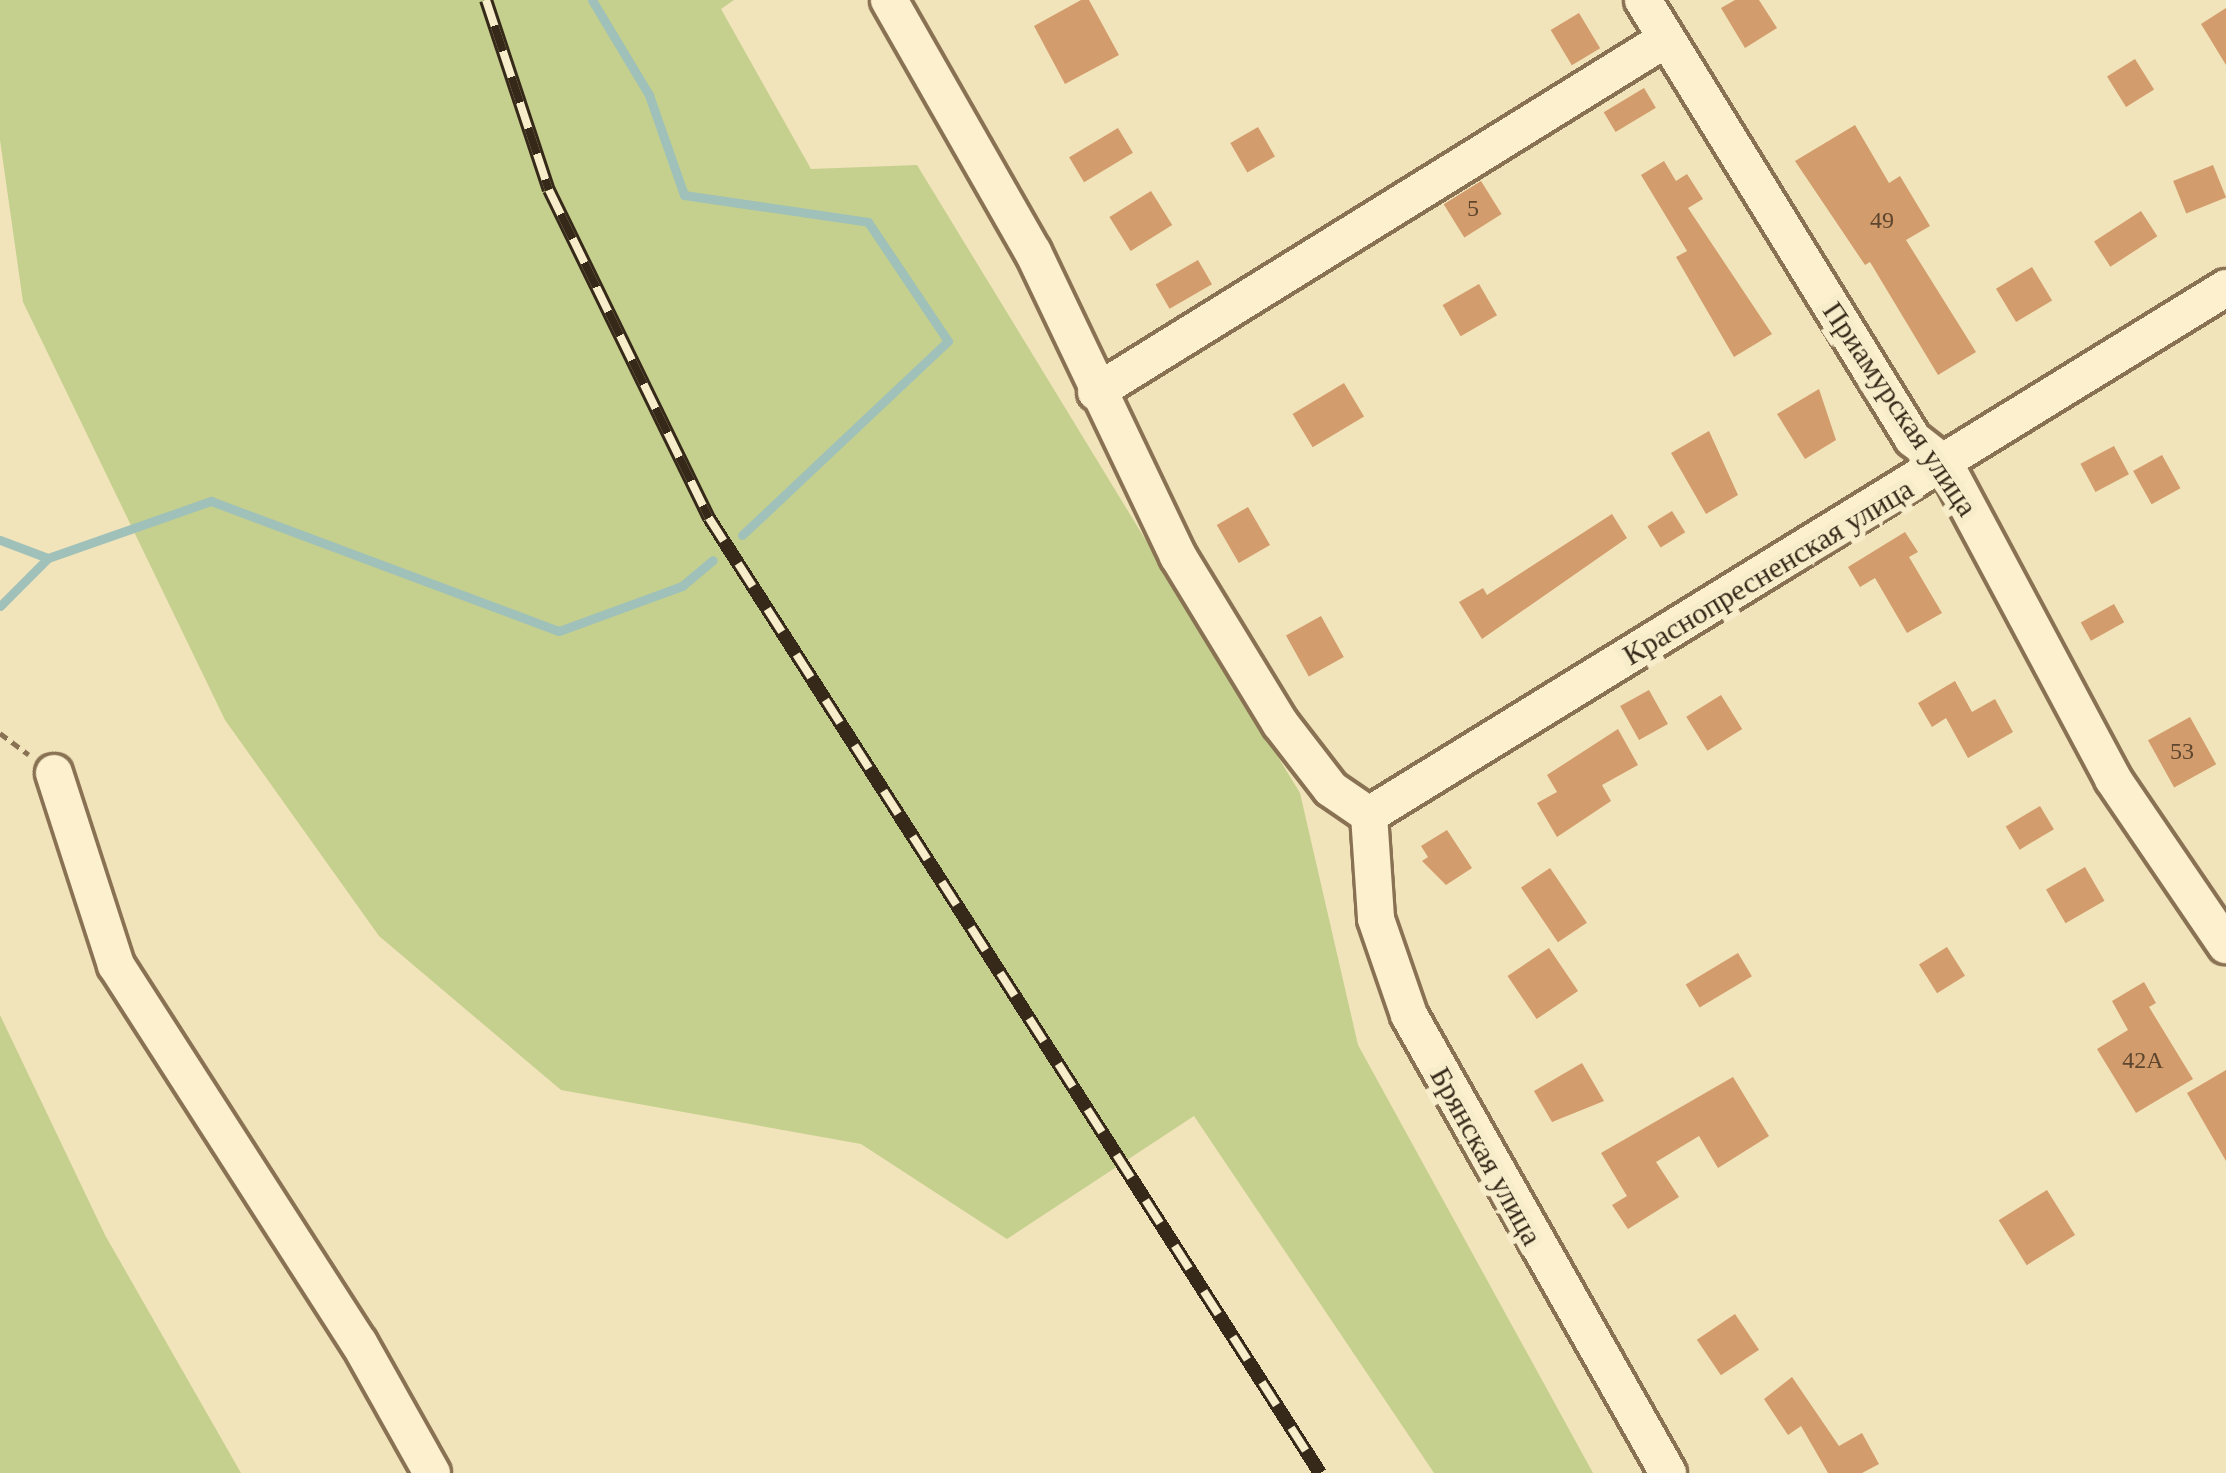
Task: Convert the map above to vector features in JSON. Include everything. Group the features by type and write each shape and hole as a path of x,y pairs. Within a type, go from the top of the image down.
{"street":[{"path":"889,0 1033,252 1178,556 1280,723 1331,789 1369,815"},
{"name":"Приамурская улица","path":"1643,0 1913,439 1945,464 2114,779 2226,945"},
{"path":"1096,392 1666,39"},
{"name":"Краснопресненская улица","path":"1369,815 2226,287"},
{"path":"54,773 116,965 359,1343 432,1473"},
{"name":"Брянская улица","path":"1369,815 1376,919 1408,1015 1668,1473"}],"green space":[{"path":"0,0 734,0 721,9 811,169 917,165 1300,793 1358,1045 1593,1473 1434,1473 1194,1116 1007,1239 861,1144 561,1090 379,936 225,720 23,302 0,140"},
{"path":"0,1015 105,1235 241,1473 0,1473"}],"building":[{"path":"1089,0 1119,55 1065,84 1034,26"},
{"path":"1735,0 1759,0 1777,28 1745,48 1721,8"},
{"path":"2226,8 2226,65 2201,24"},
{"path":"1579,13 1600,48 1572,65 1551,30"},
{"path":"2135,59 2154,90 2126,107 2107,76"},
{"path":"1644,88 1656,108 1616,132 1604,112"},
{"path":"1855,125 1889,183 1900,176 1930,226 1906,240 1976,352 1938,375 1870,262 1865,265 1795,161"},
{"path":"1258,127 1275,156 1247,172 1230,143"},
{"path":"1118,128 1133,153 1084,182 1069,157"},
{"path":"1664,161 1676,181 1687,174 1703,199 1688,208 1772,334 1734,357 1676,257 1687,251 1641,175"},
{"path":"2213,165 2226,197 2186,214 2173,181"},
{"path":"1481,181 1502,214 1464,237 1444,204"},
{"path":"1151,191 1172,225 1131,251 1109,217"},
{"path":"2141,211 2157,236 2110,267 2094,241"},
{"path":"1198,260 1212,284 1170,309 1156,284"},
{"path":"2032,267 2052,300 2016,322 1996,289"},
{"path":"1479,284 1497,315 1461,336 1443,305"},
{"path":"1344,383 1364,416 1313,447 1293,414"},
{"path":"1819,389 1836,440 1805,459 1777,414"},
{"path":"1709,431 1738,495 1706,514 1671,453"},
{"path":"2114,446 2129,474 2095,492 2080,464"},
{"path":"2162,455 2180,488 2152,504 2133,471"},
{"path":"1248,507 1270,545 1239,563 1217,525"},
{"path":"1672,511 1685,532 1661,548 1647,526"},
{"path":"1612,514 1627,538 1482,639 1459,602 1483,588 1487,595"},
{"path":"1905,532 1918,552 1909,557 1942,613 1907,633 1875,578 1860,587 1848,567"},
{"path":"2114,604 2124,622 2091,641 2081,622"},
{"path":"1321,616 1344,657 1309,676 1286,635"},
{"path":"1955,681 1972,712 1995,699 2013,732 1968,758 1946,718 1932,727 1918,703"},
{"path":"1649,690 1668,724 1639,740 1620,706"},
{"path":"1721,695 1742,729 1707,751 1686,717"},
{"path":"2190,717 2216,764 2174,788 2148,740"},
{"path":"1618,729 1638,765 1602,785 1611,801 1557,837 1537,803 1557,792 1547,775"},
{"path":"2040,806 2054,829 2020,850 2006,827"},
{"path":"1447,830 1472,868 1446,885 1422,861 1428,857 1421,846"},
{"path":"2085,867 2104,901 2066,923 2046,890"},
{"path":"1550,868 1587,923 1558,942 1521,888"},
{"path":"1947,947 1965,976 1937,993 1919,964"},
{"path":"1549,948 1578,991 1537,1019 1508,976"},
{"path":"1738,953 1752,976 1700,1008 1686,984"},
{"path":"2144,982 2156,1003 2149,1007 2193,1079 2136,1113 2097,1049 2128,1030 2112,1001"},
{"path":"1582,1063 1604,1101 1552,1122 1534,1091"},
{"path":"2226,1070 2226,1161 2187,1093"},
{"path":"1733,1077 1769,1136 1718,1168 1699,1136 1656,1162 1679,1197 1628,1229 1612,1205 1627,1196 1601,1153"},
{"path":"2047,1190 2075,1235 2027,1265 1999,1220"},
{"path":"1735,1314 1759,1350 1721,1375 1697,1340"},
{"path":"1792,1377 1839,1446 1862,1433 1879,1464 1862,1473 1828,1473 1801,1426 1788,1435 1764,1399"}],"waterway":[{"path":"592,0 649,95 684,195 868,222 948,341 742,535"},
{"path":"0,606 48,558 211,501 559,631 682,586 713,560"},
{"path":"0,540 48,558"}],"railway":[{"path":"486,0 549,190 709,518 1320,1473"}]}
